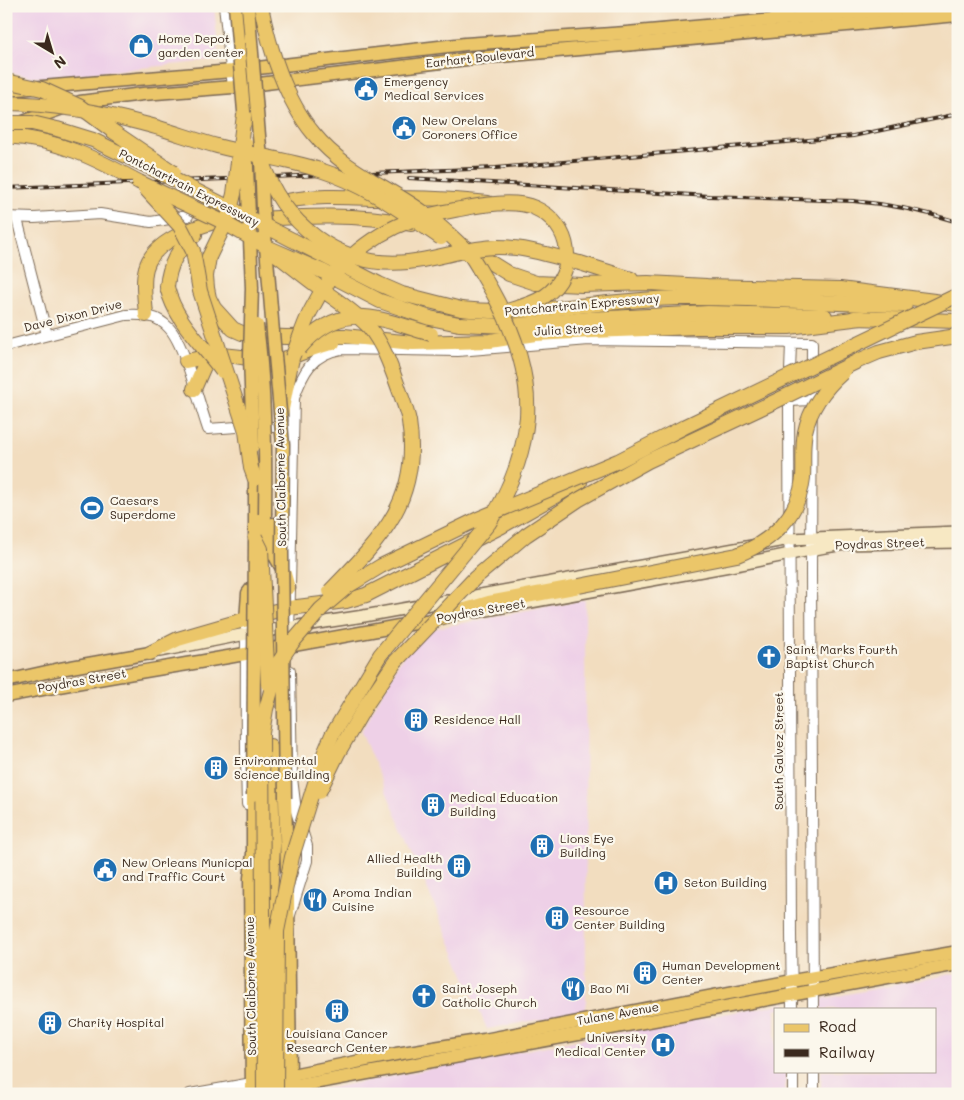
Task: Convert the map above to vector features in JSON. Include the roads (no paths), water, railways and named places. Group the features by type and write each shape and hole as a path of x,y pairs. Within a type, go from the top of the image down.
{"highway":[{"path":"261,6 264,22 280,72 300,114 314,134 352,169 422,212 451,236 472,257 502,308 524,370 526,417 521,449 511,482 500,505 489,523 380,655 332,735 324,754 292,857 277,931 276,1094"},
{"path":"6,81 42,89 79,106 202,193"},
{"path":"6,103 38,103 82,110 141,123 218,146 320,170 363,188 395,207 447,242 484,278"},
{"path":"244,115 234,194 228,218 210,258 206,276 209,298 220,316 233,329 242,332 260,336 286,338 344,336 413,343 490,341 535,334 592,331 696,327 790,327 861,318"},
{"name":"Pontchartrain Expressway","path":"6,123 32,123 93,140 202,193 352,271 402,294 462,309 503,312 681,298 958,305"},
{"name":"Pontchartrain Expressway","path":"6,136 59,144 88,155 139,182 219,220 267,247 324,272 380,301 430,318 459,324 509,326 589,319 708,313 958,321"},
{"path":"261,159 264,169 293,218 314,237 346,254 382,262 406,262 479,249 515,248 545,253 618,276 648,283"},
{"path":"139,182 180,226 193,251 196,273 204,304 246,430 250,468 255,478"},
{"path":"286,201 324,197 449,199 497,204 518,204 537,208 548,216 565,237 568,250 565,271 554,289 536,301 503,312"},
{"path":"281,415 292,358 310,313 334,274 351,256 393,228 413,220 466,208 497,204"},
{"path":"146,314 145,270 148,262 153,253 168,241 183,233 217,221 335,216 396,221 428,227 453,239 509,274 536,283 582,285 648,283 840,289 958,305"},
{"path":"217,221 202,230 180,248 172,261 167,287 170,301 177,314 218,365 234,391"},
{"path":"264,1094 262,733 266,709 279,662 301,623 352,569 390,523 400,506 406,488 412,457 408,419 393,372 377,337 367,325 347,308 267,247"},
{"path":"150,653 178,639 289,608 346,601 366,595 502,526 618,461 684,427 958,295"},
{"path":"292,358 306,340 322,326 339,319 367,316 431,334 490,341"},
{"path":"301,828 338,753 366,705 395,662 474,578 526,535 578,500 648,461 858,361 879,352 916,342 958,336"},
{"path":"186,361 229,354 259,360 282,360 322,344 391,341"},
{"path":"194,389 204,366 216,355"},
{"path":"432,620 489,603 737,555 751,550 787,520 799,496 803,480 804,434 814,407 824,391 858,361"},
{"path":"290,644 320,609 348,586 381,566 478,519 618,461"},
{"path":"255,537 261,549 268,665 273,837 270,910 264,975"}],"main road":[{"name":"South Claiborne Avenue","path":"235,6 244,115 252,288 250,356 255,478 254,795 253,854 250,878 252,1090"},
{"name":"South Claiborne Avenue","path":"248,6 283,445 282,551 290,1085"},
{"name":"Earhart Boulevard","path":"880,17 933,6"},
{"name":"Earhart Boulevard","path":"6,128 80,102 143,94 233,87 674,35 880,17 958,15"},
{"name":"Earhart Boulevard","path":"6,90 232,71 465,44 674,35"},
{"path":"252,288 263,372 269,514 275,556 285,574 289,588"},
{"path":"246,620 248,593 263,572 269,514 270,385 274,344"},
{"name":"Poydras Street","path":"6,681 60,668 246,634 364,616 790,539 958,532"},
{"name":"Poydras Street","path":"6,696 137,671 246,654 290,644 432,620 812,549 845,544 958,542"},
{"name":"Tulane Avenue","path":"813,984 958,952"},
{"name":"Tulane Avenue","path":"252,1090 290,1085 792,987 958,964"}],"street":[{"path":"224,6 233,87"},
{"path":"266,6 273,81"},
{"path":"6,217 17,219 100,214 151,222 188,216"},
{"path":"17,219 47,335"},
{"path":"146,314 161,321 175,336 186,361 208,429 237,427 293,428"},
{"name":"Dave Dixon Drive","path":"6,346 126,315 146,314"},
{"name":"Julia Street","path":"328,351 342,349 458,352 589,340 812,343 812,400"},
{"name":"South Galvez Street","path":"791,343 789,401 792,1008"},
{"name":"South Claiborne Avenue","path":"288,919 308,861 307,846 296,811 292,778 289,588 294,398 301,378 309,366 328,351"},
{"path":"789,401 812,400 813,1008"},
{"path":"790,442 811,443"},
{"name":"South Claiborne Avenue","path":"246,620 245,738 250,878"},
{"path":"793,1072 793,1094"},
{"path":"814,1072 814,1094"},
{"name":"Tulane Avenue","path":"190,1094 252,1090"}],"railway":[{"path":"6,188 496,168 853,136 958,114"},
{"path":"409,178 709,196 853,201 906,208 958,222"}],"place":[{"name":"Home Depot garden center","path":"141,46"},
{"name":"Emergency Medical Services","path":"366,89"},
{"name":"New Orelans Coroners Office","path":"404,128"},
{"name":"Caesars Superdome","path":"92,508"},
{"name":"Saint Marks Fourth Baptist Church","path":"769,657"},
{"name":"Residence Hall","path":"416,720"},
{"name":"Environmental Science Building","path":"216,768"},
{"name":"Medical Education Building","path":"433,805"},
{"name":"Lions Eye Building","path":"542,846"},
{"name":"Allied Health Building","path":"459,866"},
{"name":"New Orleans Municpal and Traffic Court","path":"105,870"},
{"name":"Seton Building","path":"666,883"},
{"name":"Aroma Indian Cuisine","path":"315,900"},
{"name":"Resource Center Building","path":"557,918"},
{"name":"Human Development Center","path":"645,973"},
{"name":"Bao Mi","path":"573,989"},
{"name":"Saint Joseph Catholic Church","path":"424,996"},
{"name":"Louisiana Cancer Research Center","path":"337,1011"},
{"name":"Charity Hospital","path":"50,1023"},
{"name":"University Medical Center","path":"663,1045"}]}
